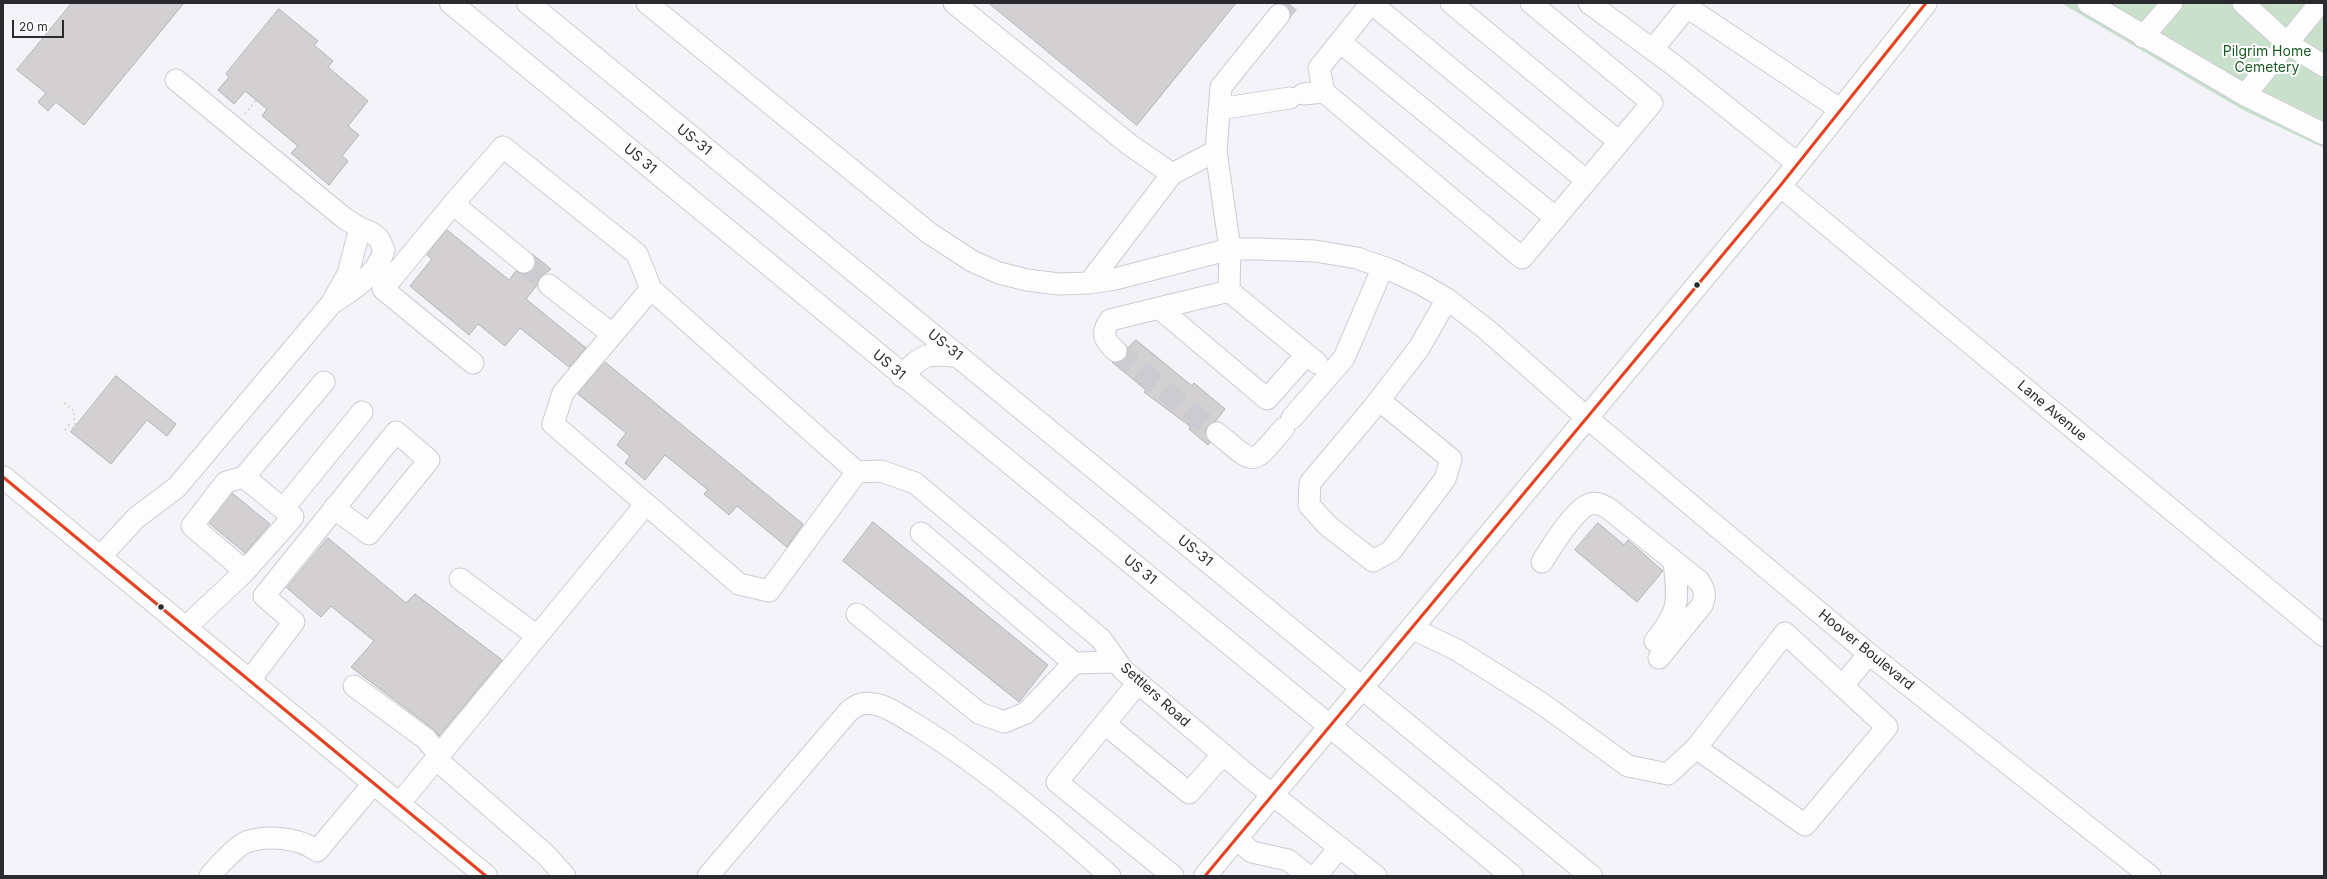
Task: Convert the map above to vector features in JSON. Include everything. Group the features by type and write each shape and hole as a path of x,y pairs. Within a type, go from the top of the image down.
{"main road":[{"name":"US 31","path":"451,3 902,376 1330,725 1512,876"},
{"name":"US-31","path":"528,3 1591,876"},
{"path":"1205,876 1780,186 1926,3"},
{"path":"902,376 919,358 934,354 958,356"},
{"path":"3,477 486,876"}],"street":[{"path":"954,3 1130,145 1172,174"},
{"path":"1530,3 1652,103 1619,142 1587,181 1556,218 1522,258 1324,92 1319,68 1371,3 1587,181"},
{"path":"1451,3 1619,142"},
{"path":"1589,3 1653,49 1798,164"},
{"path":"2088,3 2143,37 2245,95 2324,134"},
{"path":"2143,37 2172,3"},
{"path":"2243,3 2288,43 2324,66"},
{"path":"2245,95 2320,3"},
{"name":"Hoover Boulevard","path":"652,4 886,199 956,251 972,261 999,273 1027,280 1059,284 1089,283 1115,279 1230,249 1315,251 1357,258 1383,267 1421,284 1447,299 1486,329 1586,417 1869,654 2150,876"},
{"path":"1653,49 1687,7 1840,110"},
{"path":"1229,291 1230,249 1216,151 1220,87 1279,15"},
{"path":"1340,42 1556,218"},
{"path":"176,80 382,245 382,257 362,282 331,304"},
{"path":"1219,109 1324,92"},
{"path":"472,363 383,289 452,204 503,147 637,254 651,289 857,472 769,591 739,584 553,424 563,393 651,289"},
{"path":"1089,283 1172,174 1216,151"},
{"name":"Lane Avenue","path":"1780,186 2324,636"},
{"path":"452,204 524,262"},
{"path":"100,557 136,518 166,497 187,477 331,304 348,274 366,231"},
{"path":"1217,433 1246,457 1254,459 1260,457 1344,358 1383,267"},
{"path":"549,285 612,334"},
{"path":"1116,351 1107,342 1104,336 1105,327 1110,320 1229,291"},
{"path":"1229,291 1330,374"},
{"path":"1379,400 1451,459 1445,479 1391,551 1373,561 1327,525 1309,505 1310,483 1379,400 1419,348 1447,299"},
{"path":"1159,308 1267,399 1306,355"},
{"path":"245,571 192,526 226,482 244,477 324,382"},
{"path":"283,509 362,412"},
{"path":"249,681 294,622 264,596 334,508 396,432 429,460 369,534 334,508"},
{"name":"Settlers Road","path":"857,472 881,471 915,483 1101,639 1123,670 1138,683 1223,754 1376,876"},
{"path":"185,628 245,571 293,516 244,477"},
{"path":"1542,562 1559,536 1582,509 1589,504 1598,503 1608,508 1699,581 1704,590 1705,597 1702,605 1653,654 1670,623 1677,606 1674,561"},
{"path":"399,804 646,504"},
{"path":"921,533 1074,663 1117,662"},
{"path":"460,579 537,636"},
{"path":"857,614 978,712 1004,722 1026,713 1074,663"},
{"path":"1411,628 1457,650 1509,683 1628,766 1668,774 1696,748 1785,633 1887,727 1805,825 1696,748"},
{"path":"1843,685 1869,654"},
{"path":"1138,683 1058,782 1173,876"},
{"path":"354,686 426,739 438,757 546,855 565,876"},
{"path":"708,876 849,710 861,702 876,704 901,716 962,754 1048,820 1110,876"},
{"path":"1105,724 1189,793 1223,754"},
{"path":"210,876 245,842 275,837 310,846 317,851 374,783"},
{"path":"1236,839 1252,852 1288,860 1308,876"},
{"path":"1316,876 1340,847"}],"path":[{"path":"242,118 256,100"},
{"path":"64,403 74,411 74,428 70,425 65,430"}],"green space":[{"name":"Pilgrim Home Cemetery","path":"2061,3 2324,3 2324,148 2243,110"}],"building":[{"path":"72,3 184,3 84,125 56,102 48,111 38,102 46,93 17,70"},
{"path":"989,3 1236,3 1137,125"},
{"path":"279,9 318,41 314,45 333,61 328,67 368,101 348,126 359,135 342,156 348,161 329,185 291,153 298,146 262,116 267,109 245,91 234,104 218,90 229,77 226,74"},
{"path":"447,230 509,280 516,271 522,274 533,270 536,264 532,254 551,269 540,277 537,285 526,299 586,348 569,367 520,328 505,346 478,324 469,335 410,286 432,259 427,255"},
{"path":"1136,340 1192,386 1194,383 1225,409 1215,422 1208,426 1205,431 1210,442 1208,445 1189,429 1191,427 1144,392 1146,390 1112,362 1119,363 1124,360 1128,348"},
{"path":"605,362 803,524 787,547 737,506 729,515 704,494 708,490 665,455 645,480 625,463 630,456 617,445 626,433 578,394"},
{"path":"116,376 176,424 167,436 147,420 111,464 71,432"},
{"path":"232,493 270,524 245,553 209,523"},
{"path":"873,522 1048,665 1019,702 843,561"},
{"path":"1598,523 1624,545 1628,540 1663,571 1637,602 1575,550"},
{"path":"328,538 406,603 415,594 502,660 439,736 433,729 351,667 374,641 331,606 321,617 287,588"}],"tunnel":[{"path":"1279,15 1289,3"},
{"path":"524,262 549,285"},
{"path":"1116,351 1217,433"}],"transit line":[{"path":"1205,876 1780,186 1926,3"},
{"path":"3,477 486,876"}]}
